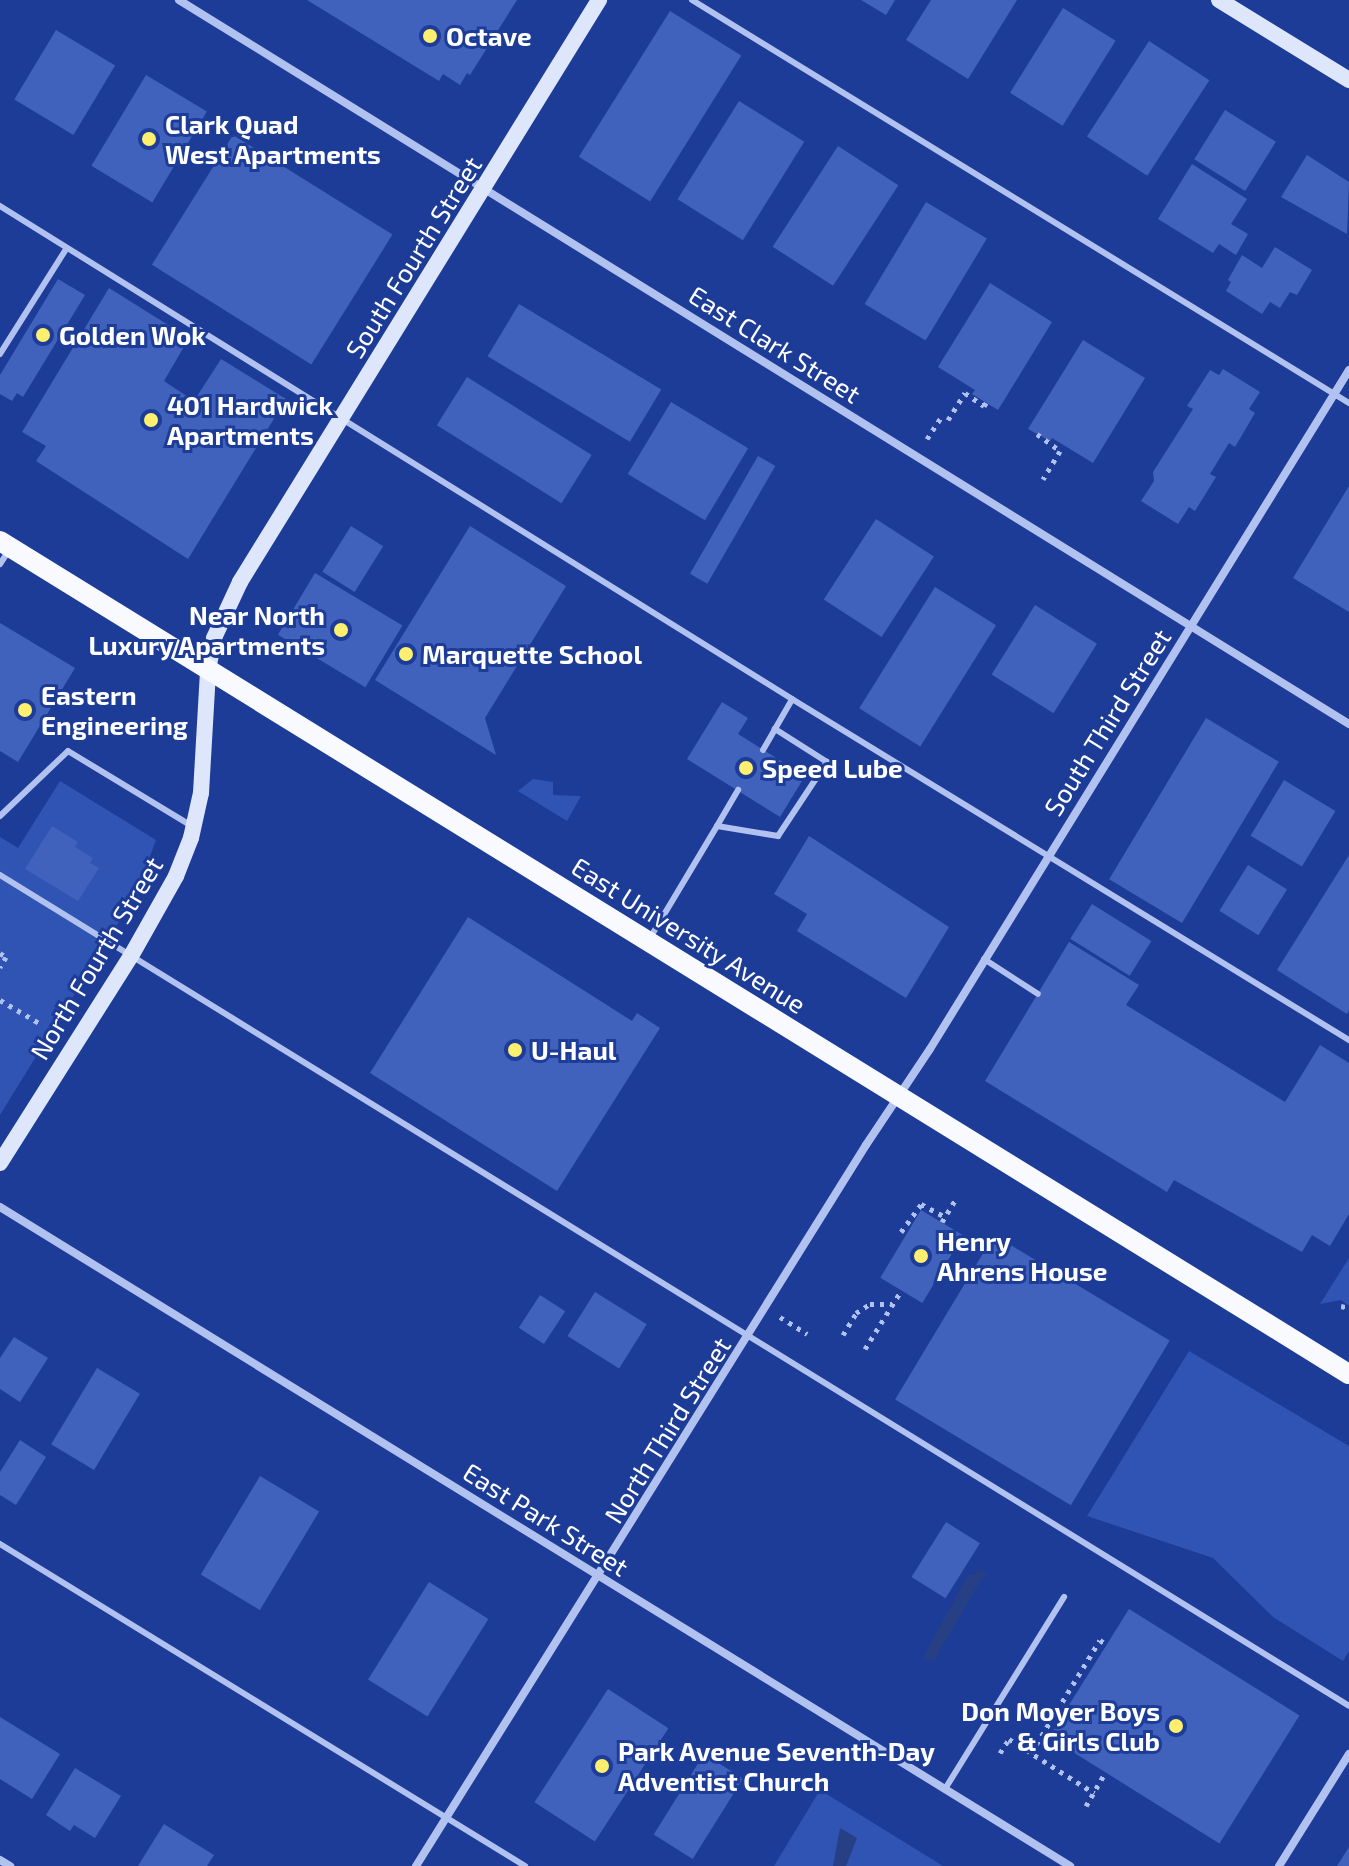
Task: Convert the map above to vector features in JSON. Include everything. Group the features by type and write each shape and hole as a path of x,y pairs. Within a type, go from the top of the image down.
{"main road":[{"name":"East University Avenue","path":"3,551 208,670 1349,1374"}],"street":[{"name":"East Clark Street","path":"179,0 1349,724"},
{"name":"South Fourth Street","path":"208,670 214,638 246,570 599,0"},
{"path":"1219,0 1349,80"},
{"name":"South Third Street","path":"898,1096 1349,370"},
{"name":"North Fourth Street","path":"0,1163 131,956 176,876 194,827 201,793 208,670"},
{"name":"North Third Street","path":"416,1866 898,1096"},
{"name":"East Park Street","path":"0,1207 1070,1866"},
{"path":"1279,1866 1349,1754"},
{"path":"0,1860 10,1866"}],"lane":[{"path":"692,0 1349,403"},
{"path":"0,206 792,699 1349,1040"},
{"path":"0,354 66,249"},
{"path":"763,750 792,699"},
{"path":"717,826 778,836 827,762 775,729"},
{"path":"0,816 68,751 194,827"},
{"path":"648,941 738,790"},
{"path":"0,875 1349,1706"},
{"path":"984,959 1038,994"},
{"path":"0,1544 525,1866"},
{"path":"945,1789 1064,1597"}],"path":[{"path":"948,420 965,393 984,406 986,403"},
{"path":"1037,434 1060,451 1043,479"},
{"path":"0,953 6,957 0,967"},
{"path":"0,1000 39,1023"},
{"path":"901,1232 921,1204 943,1220 955,1200"},
{"path":"865,1349 901,1291"},
{"path":"843,1335 856,1313 870,1304 892,1304"},
{"path":"1341,1306 1349,1308"},
{"path":"767,1309 807,1334"},
{"path":"1031,1753 1100,1640 1107,1645"},
{"path":"1000,1753 1009,1739 1094,1793"},
{"path":"1086,1806 1106,1772"}],"shaded area":[{"path":"533,779 553,782 553,795 581,796 567,821 518,791"},
{"path":"60,781 156,840 142,878 117,925 0,1115 0,837 18,848"},
{"path":"1349,1258 1349,1306 1341,1300 1320,1304"},
{"path":"1189,1351 1349,1446 1349,1651 1343,1661 1273,1617 1213,1558 1087,1516"},
{"path":"978,1569 988,1575 981,1580 934,1661 922,1659 968,1575 975,1574"},
{"path":"820,1790 943,1866 774,1866"},
{"path":"840,1828 857,1838 846,1866 833,1866"}],"building":[{"name":"Octave","path":"307,0 517,0 470,75 467,73 460,85 443,74 439,81"},
{"path":"861,0 895,0 886,15"},
{"path":"931,0 1017,0 968,79 906,40"},
{"path":"1063,8 1116,41 1063,126 1010,93"},
{"path":"670,11 741,56 650,201 579,157"},
{"path":"56,30 115,66 73,135 14,99"},
{"path":"1149,41 1209,80 1147,176 1087,137"},
{"name":"Clark Quad West Apartments","path":"146,75 207,112 152,202 91,166"},
{"path":"739,101 804,142 743,240 678,199"},
{"path":"1225,110 1276,142 1245,191 1194,159"},
{"path":"233,135 392,235 311,364 152,265"},
{"path":"838,146 898,185 833,286 773,247"},
{"path":"1307,155 1349,182 1347,234 1281,197"},
{"path":"1192,164 1247,199 1231,224 1248,234 1236,255 1219,244 1213,253 1158,219"},
{"path":"926,202 987,239 926,341 865,304"},
{"path":"1275,247 1312,270 1297,295 1290,292 1280,308 1270,302 1262,314 1226,291 1231,282 1228,280 1242,255 1262,268"},
{"name":"Golden Wok","path":"58,279 85,295 23,397 17,393 12,401 0,394 0,375"},
{"path":"990,283 1052,322 998,410 972,394 975,390 938,367"},
{"name":"401 Hardwick Apartments","path":"109,288 189,338 164,381 194,401 221,359 286,399 188,559 36,461 46,446 22,432"},
{"path":"519,304 661,389 630,442 488,356"},
{"path":"1083,340 1145,378 1093,463 1052,438 1050,441 1028,429"},
{"path":"1223,369 1260,392 1249,409 1255,413 1235,447 1229,443 1210,474 1216,477 1195,511 1189,507 1178,524 1141,501 1154,481 1153,472 1193,409 1187,406 1210,370 1219,375"},
{"path":"467,377 592,455 561,503 437,425"},
{"path":"671,402 748,448 705,520 628,474"},
{"path":"758,456 775,466 707,584 690,574"},
{"path":"1349,486 1349,612 1293,578"},
{"path":"876,519 934,557 882,637 824,600"},
{"path":"351,526 383,546 355,592 322,572"},
{"path":"470,526 566,586 485,718 496,755 375,680"},
{"name":"Near North Luxury Apartments","path":"315,573 402,626 365,687 278,635"},
{"path":"935,587 996,625 920,746 859,708"},
{"path":"1035,605 1097,644 1053,713 992,675"},
{"name":"Eastern Engineering","path":"0,623 75,668 18,762 0,751"},
{"name":"Speed Lube","path":"722,702 748,718 738,734 805,776 780,817 687,759"},
{"path":"1206,718 1279,762 1182,923 1109,879"},
{"path":"1284,780 1335,811 1302,867 1251,836"},
{"path":"52,826 78,842 75,847 93,858 90,863 99,868 78,901 25,869"},
{"path":"809,836 949,927 906,998 797,931 807,914 774,894"},
{"path":"1349,855 1349,1010 1347,1014 1277,970"},
{"path":"1248,865 1287,889 1258,935 1219,911"},
{"path":"1092,904 1151,941 1130,976 1070,939"},
{"name":"U-Haul","path":"468,917 632,1021 637,1013 660,1028 557,1191 370,1073"},
{"path":"1069,942 1139,985 1126,1005 1285,1102 1320,1045 1349,1063 1349,1214 1330,1246 1312,1235 1302,1252 1174,1180 1167,1192 985,1081"},
{"name":"Henry Ahrens House","path":"921,1210 963,1235 922,1303 880,1278"},
{"path":"994,1235 1170,1341 1071,1505 895,1400"},
{"path":"595,1292 647,1324 619,1368 567,1336"},
{"path":"540,1295 565,1311 544,1344 519,1328"},
{"path":"14,1337 48,1358 20,1402 0,1389 0,1358"},
{"path":"97,1368 140,1394 94,1470 51,1444"},
{"path":"20,1440 46,1457 16,1505 0,1495 0,1472"},
{"path":"260,1476 319,1512 260,1610 201,1575"},
{"path":"946,1522 980,1543 945,1598 912,1577"},
{"path":"429,1582 488,1619 427,1717 368,1680"},
{"name":"Don Moyer Boys & Girls Club","path":"1129,1609 1299,1716 1219,1844 1049,1737"},
{"name":"Park Avenue Seventh-Day Adventist Church","path":"608,1689 668,1728 595,1841 534,1802"},
{"path":"0,1717 60,1754 32,1799 0,1779"},
{"path":"704,1754 743,1778 693,1859 654,1835"},
{"path":"75,1768 121,1796 95,1838 74,1825 70,1831 46,1815"},
{"path":"164,1824 214,1855 207,1866 138,1866"},
{"path":"1349,1847 1349,1866 1337,1866"}],"place":[{"name":"Octave","path":"430,36"},
{"name":"Clark Quad West Apartments","path":"149,139"},
{"name":"Golden Wok","path":"43,335"},
{"name":"401 Hardwick Apartments","path":"151,420"},
{"name":"Near North Luxury Apartments","path":"341,630"},
{"name":"Marquette School","path":"406,654"},
{"name":"Eastern Engineering","path":"25,710"},
{"name":"Speed Lube","path":"746,768"},
{"name":"U-Haul","path":"515,1050"},
{"name":"Henry Ahrens House","path":"921,1256"},
{"name":"Don Moyer Boys & Girls Club","path":"1176,1726"},
{"name":"Park Avenue Seventh-Day Adventist Church","path":"602,1766"}]}
